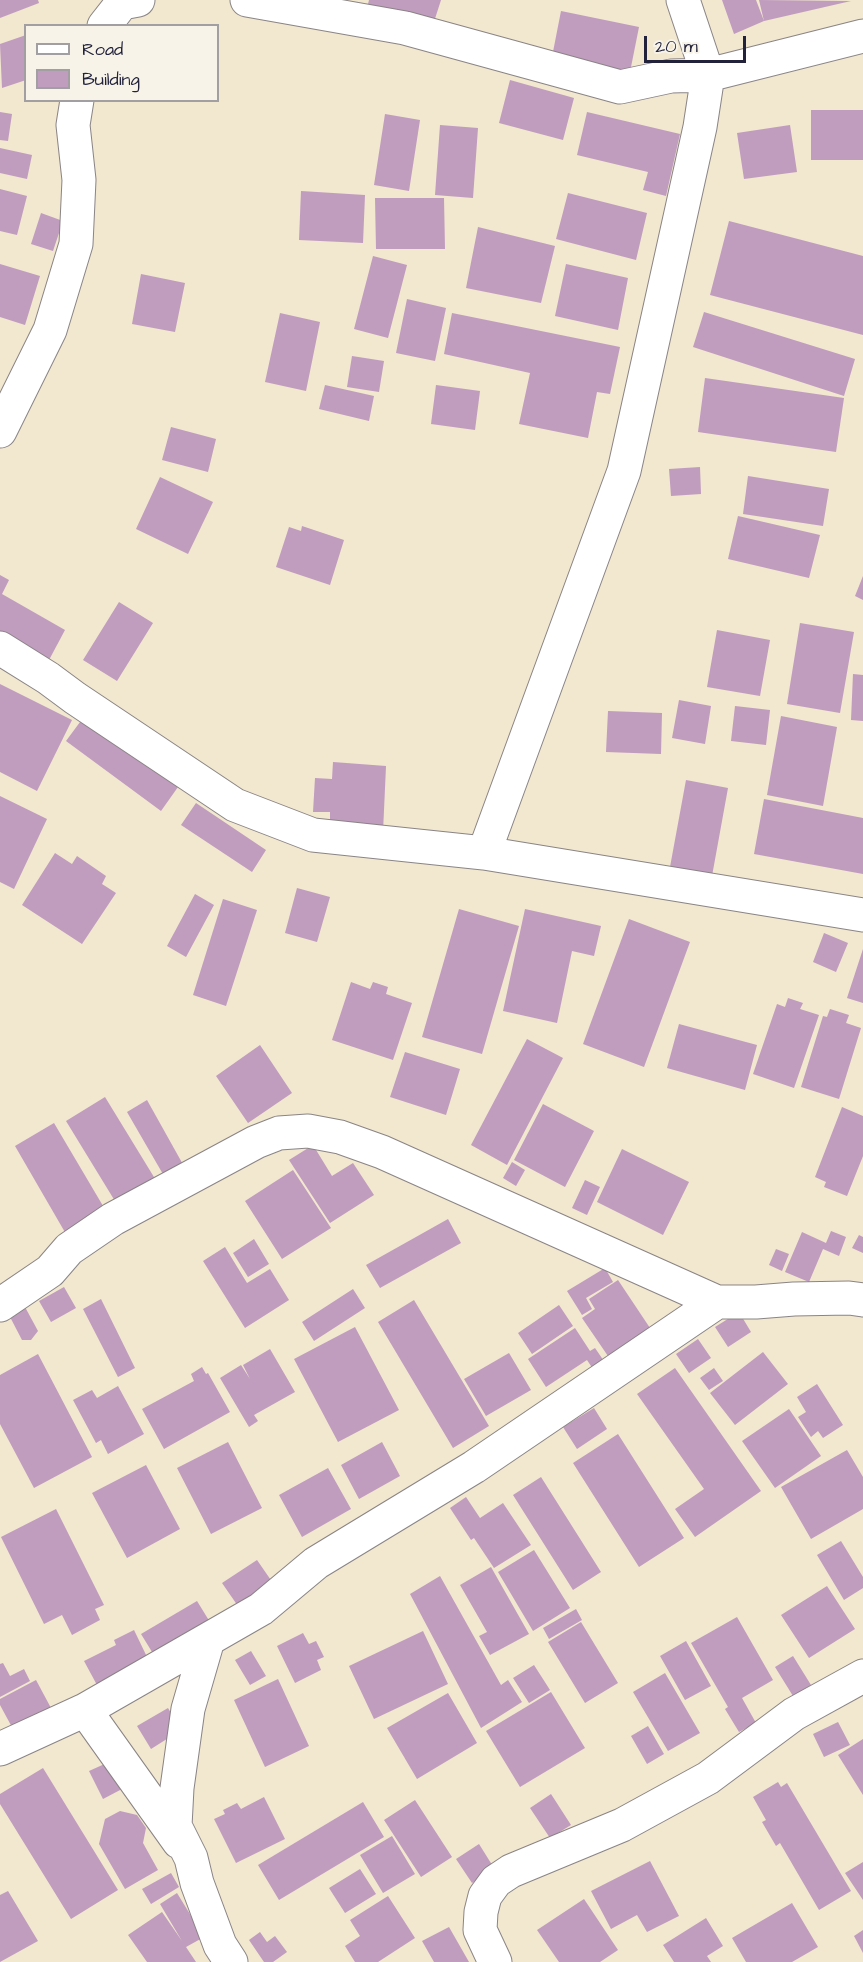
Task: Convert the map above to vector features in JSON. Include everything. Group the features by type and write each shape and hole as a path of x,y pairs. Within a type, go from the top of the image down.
{"street":[{"path":"106,24 122,3 138,0"},
{"path":"247,0 405,28 620,87 671,76 708,75 863,36"},
{"path":"484,853 624,471 700,127 708,75 682,0"},
{"path":"0,431 50,330 76,244 79,180 73,125 77,102"},
{"path":"0,648 235,805 313,835 484,853 863,915"},
{"path":"0,1305 50,1271 69,1249 113,1220 256,1142 279,1133 308,1131 340,1137 382,1152 717,1302 838,1298 863,1300"},
{"path":"0,1749 85,1710 261,1609 316,1563 474,1467 717,1302"},
{"path":"208,1640 188,1709 177,1788 175,1826 190,1858 196,1883 220,1945 231,1962"},
{"path":"495,1962 480,1930 485,1896 496,1881 511,1871 622,1825 708,1778 794,1714 863,1676"},
{"path":"85,1710 190,1858"}],"building":[{"path":"0,0 38,0 39,3 0,18"},
{"path":"369,0 441,0 432,28 367,8"},
{"path":"722,0 756,0 764,21 734,34"},
{"path":"759,0 851,1 764,21"},
{"path":"561,11 639,27 630,72 552,57"},
{"path":"24,36 24,81 2,88 0,44"},
{"path":"510,80 574,98 563,140 499,123"},
{"path":"811,110 863,110 863,160 811,160"},
{"path":"0,112 12,114 8,141 0,140"},
{"path":"587,112 680,134 666,196 643,190 648,172 577,155"},
{"path":"385,114 420,120 409,191 374,185"},
{"path":"440,125 478,128 473,198 435,195"},
{"path":"790,125 797,172 744,179 737,133"},
{"path":"0,148 32,155 27,179 0,173"},
{"path":"0,189 27,196 17,235 0,231"},
{"path":"301,191 365,195 363,243 299,240"},
{"path":"568,193 647,213 636,260 556,239"},
{"path":"375,198 444,198 445,249 376,249"},
{"path":"41,213 63,221 53,251 31,244"},
{"path":"729,221 863,256 863,335 710,295"},
{"path":"478,227 555,246 541,303 466,288"},
{"path":"373,256 407,265 388,338 354,329"},
{"path":"0,264 40,276 25,325 0,317"},
{"path":"566,264 628,278 618,330 555,316"},
{"path":"141,274 185,283 175,332 132,324"},
{"path":"407,299 446,308 435,361 396,353"},
{"path":"704,312 855,359 844,396 693,347"},
{"path":"280,313 320,322 306,391 265,382"},
{"path":"452,313 620,347 610,394 597,392 588,438 519,424 530,373 444,354"},
{"path":"352,356 384,361 379,392 347,387"},
{"path":"705,378 844,398 836,452 698,432"},
{"path":"325,385 374,396 369,421 319,409"},
{"path":"436,385 480,391 475,430 431,424"},
{"path":"171,427 216,439 208,472 162,460"},
{"path":"700,467 701,494 671,496 669,469"},
{"path":"748,476 829,489 823,526 743,514"},
{"path":"160,477 213,502 188,554 136,529"},
{"path":"738,516 820,535 809,578 728,559"},
{"path":"302,526 344,540 330,585 276,567 289,527 301,531"},
{"path":"0,575 9,580 2,594 65,630 49,660 0,633"},
{"path":"863,576 863,600 855,596"},
{"path":"119,602 153,623 117,681 83,660"},
{"path":"800,623 854,632 840,713 787,704"},
{"path":"717,630 770,640 760,696 707,687"},
{"path":"853,674 863,675 863,721 851,720"},
{"path":"0,684 72,720 37,791 0,772"},
{"path":"679,700 711,706 705,744 672,738"},
{"path":"735,706 770,710 766,745 731,741"},
{"path":"608,711 662,713 661,754 606,752"},
{"path":"781,716 837,727 823,806 767,795"},
{"path":"83,718 178,787 161,811 66,741"},
{"path":"333,762 386,766 383,832 330,829 330,812 313,812 315,778 332,779"},
{"path":"686,780 728,788 712,876 670,867"},
{"path":"0,796 47,819 14,889 0,882"},
{"path":"764,799 863,818 863,874 754,854"},
{"path":"196,803 266,850 252,872 181,825"},
{"path":"55,853 72,864 77,856 106,876 102,884 116,893 82,944 22,905"},
{"path":"297,888 330,897 317,942 285,933"},
{"path":"195,894 214,905 186,957 167,946"},
{"path":"223,899 257,910 226,1006 193,995"},
{"path":"459,909 519,926 482,1054 422,1037"},
{"path":"525,909 601,926 594,956 572,951 557,1023 503,1011"},
{"path":"629,919 690,942 644,1067 583,1044"},
{"path":"824,933 848,943 836,972 813,962"},
{"path":"863,949 863,1003 847,998"},
{"path":"351,982 370,989 373,982 388,987 386,994 412,1003 393,1060 332,1040"},
{"path":"788,998 803,1003 800,1009 819,1015 794,1088 753,1074 777,1004 785,1007"},
{"path":"830,1009 849,1015 846,1023 861,1028 839,1099 801,1087 823,1016 827,1017"},
{"path":"679,1024 757,1045 745,1090 667,1068"},
{"path":"527,1039 563,1058 507,1165 471,1145"},
{"path":"260,1045 292,1093 248,1123 216,1076"},
{"path":"405,1052 460,1069 446,1115 390,1097"},
{"path":"105,1097 157,1182 118,1206 66,1121"},
{"path":"147,1100 190,1177 171,1188 127,1112"},
{"path":"543,1104 594,1131 565,1187 514,1160"},
{"path":"842,1107 863,1116 863,1156 847,1196 824,1187 826,1182 815,1177"},
{"path":"54,1123 106,1211 66,1234 15,1146"},
{"path":"313,1145 332,1176 353,1163 374,1195 330,1223 289,1160"},
{"path":"622,1149 689,1182 663,1235 597,1202"},
{"path":"512,1162 525,1170 516,1186 503,1178"},
{"path":"293,1170 331,1228 282,1259 245,1201"},
{"path":"585,1180 600,1187 587,1215 572,1208"},
{"path":"448,1219 461,1243 380,1288 366,1265"},
{"path":"831,1231 846,1237 839,1256 823,1249 809,1282 785,1272 802,1232 826,1243"},
{"path":"859,1235 863,1237 863,1253 852,1248"},
{"path":"254,1239 269,1264 248,1277 233,1253"},
{"path":"225,1247 247,1283 270,1269 289,1300 245,1328 203,1261"},
{"path":"776,1249 789,1254 782,1271 769,1265"},
{"path":"605,1268 613,1282 586,1298 592,1309 582,1315 567,1291"},
{"path":"618,1280 652,1331 610,1359 582,1318 595,1309 589,1299"},
{"path":"64,1287 76,1308 51,1322 39,1301"},
{"path":"353,1289 365,1308 314,1341 302,1322"},
{"path":"101,1299 135,1368 118,1377 83,1309"},
{"path":"414,1300 489,1426 453,1448 378,1322"},
{"path":"559,1305 573,1326 532,1354 518,1333"},
{"path":"25,1307 38,1331 31,1340 22,1340 9,1315"},
{"path":"739,1312 751,1332 728,1347 715,1327"},
{"path":"355,1327 399,1410 338,1442 294,1359"},
{"path":"575,1328 590,1351 595,1348 608,1367 597,1375 587,1360 546,1387 528,1359"},
{"path":"698,1339 711,1358 689,1373 676,1354"},
{"path":"270,1349 295,1392 254,1415 258,1421 249,1427 220,1378 241,1365 250,1379 243,1365"},
{"path":"763,1352 788,1384 735,1425 710,1393"},
{"path":"509,1353 531,1390 486,1416 464,1379"},
{"path":"38,1354 92,1457 34,1488 0,1424 0,1375"},
{"path":"202,1367 206,1374 208,1373 230,1412 164,1449 142,1409 194,1381 191,1374"},
{"path":"675,1368 761,1491 695,1537 675,1509 704,1489 637,1394"},
{"path":"714,1368 723,1381 709,1390 700,1378"},
{"path":"817,1384 843,1425 823,1438 818,1431 811,1437 798,1417 806,1412 797,1397"},
{"path":"118,1386 144,1434 108,1454 101,1440 96,1443 73,1400 92,1390 97,1398"},
{"path":"594,1408 607,1429 577,1449 563,1427"},
{"path":"789,1409 821,1456 775,1488 742,1441"},
{"path":"618,1434 684,1538 639,1567 573,1463"},
{"path":"228,1442 262,1508 211,1534 177,1468"},
{"path":"382,1442 400,1476 359,1499 341,1465"},
{"path":"847,1450 863,1477 863,1509 811,1539 781,1487"},
{"path":"146,1465 180,1529 127,1558 92,1493"},
{"path":"328,1468 351,1509 302,1537 279,1495"},
{"path":"541,1477 601,1572 573,1590 513,1495"},
{"path":"466,1497 480,1518 503,1503 531,1545 494,1568 474,1538 471,1540 450,1508"},
{"path":"56,1509 104,1605 95,1609 100,1620 72,1635 62,1615 44,1624 1,1537"},
{"path":"841,1541 863,1577 863,1588 844,1600 817,1555"},
{"path":"534,1550 570,1608 533,1631 498,1572"},
{"path":"257,1560 275,1586 240,1609 222,1583"},
{"path":"491,1567 529,1634 490,1655 479,1636 487,1632 460,1585"},
{"path":"440,1576 501,1685 508,1680 522,1702 481,1728 410,1594"},
{"path":"827,1586 855,1629 809,1658 781,1615"},
{"path":"197,1601 213,1627 157,1660 141,1634"},
{"path":"576,1609 582,1620 549,1639 543,1628"},
{"path":"737,1617 773,1680 742,1698 756,1723 739,1732 725,1709 728,1707 691,1643"},
{"path":"581,1622 618,1683 585,1703 548,1642"},
{"path":"134,1630 148,1659 97,1685 84,1661 116,1645 114,1640"},
{"path":"423,1631 448,1684 374,1719 349,1666"},
{"path":"303,1633 309,1644 316,1641 324,1657 317,1660 321,1670 295,1683 277,1646"},
{"path":"686,1641 711,1686 685,1700 660,1656"},
{"path":"251,1651 266,1676 250,1685 235,1660"},
{"path":"793,1656 811,1685 793,1696 775,1667"},
{"path":"3,1663 10,1676 24,1669 30,1681 0,1697 0,1664"},
{"path":"534,1665 550,1690 529,1703 513,1678"},
{"path":"665,1673 700,1733 668,1751 633,1692"},
{"path":"278,1679 309,1746 265,1767 234,1700"},
{"path":"36,1680 51,1708 13,1729 0,1705 0,1699"},
{"path":"551,1692 585,1748 520,1787 486,1731"},
{"path":"448,1693 477,1743 417,1779 387,1728"},
{"path":"168,1708 181,1730 151,1749 137,1726"},
{"path":"838,1722 850,1745 824,1757 813,1734"},
{"path":"648,1726 664,1754 647,1764 631,1736"},
{"path":"863,1739 863,1795 838,1755"},
{"path":"109,1762 122,1789 103,1799 89,1771"},
{"path":"43,1768 118,1890 71,1919 0,1804 0,1794"},
{"path":"778,1782 781,1787 787,1783 851,1891 819,1910 780,1843 776,1846 762,1822 766,1820 753,1797"},
{"path":"551,1794 571,1825 550,1838 530,1808"},
{"path":"264,1797 285,1839 236,1863 214,1819 225,1814 223,1810 237,1803 241,1809"},
{"path":"415,1800 452,1857 421,1877 384,1820"},
{"path":"363,1802 384,1837 279,1900 258,1865"},
{"path":"120,1811 137,1815 146,1828 143,1843 158,1870 125,1889 99,1844 105,1819"},
{"path":"392,1836 415,1874 383,1893 360,1855"},
{"path":"479,1844 494,1868 472,1883 456,1859"},
{"path":"650,1861 679,1916 647,1932 637,1915 611,1929 591,1891"},
{"path":"863,1862 863,1900 845,1873"},
{"path":"360,1869 376,1894 345,1913 329,1888"},
{"path":"171,1873 179,1887 151,1904 142,1889"},
{"path":"8,1891 38,1941 0,1962 0,1895"},
{"path":"177,1893 204,1937 186,1947 196,1962 147,1962 128,1935 162,1912 182,1941 160,1904"},
{"path":"388,1896 415,1938 378,1962 355,1962 345,1946 360,1936 350,1920"},
{"path":"584,1899 618,1950 600,1962 559,1962 537,1930"},
{"path":"792,1903 818,1947 792,1962 746,1962 732,1938"},
{"path":"706,1918 723,1946 707,1956 711,1962 674,1962 663,1945"},
{"path":"449,1927 469,1962 434,1962 422,1941"},
{"path":"863,1930 863,1953 854,1936"},
{"path":"260,1932 267,1942 275,1936 287,1952 273,1962 264,1962 249,1940"}]}
